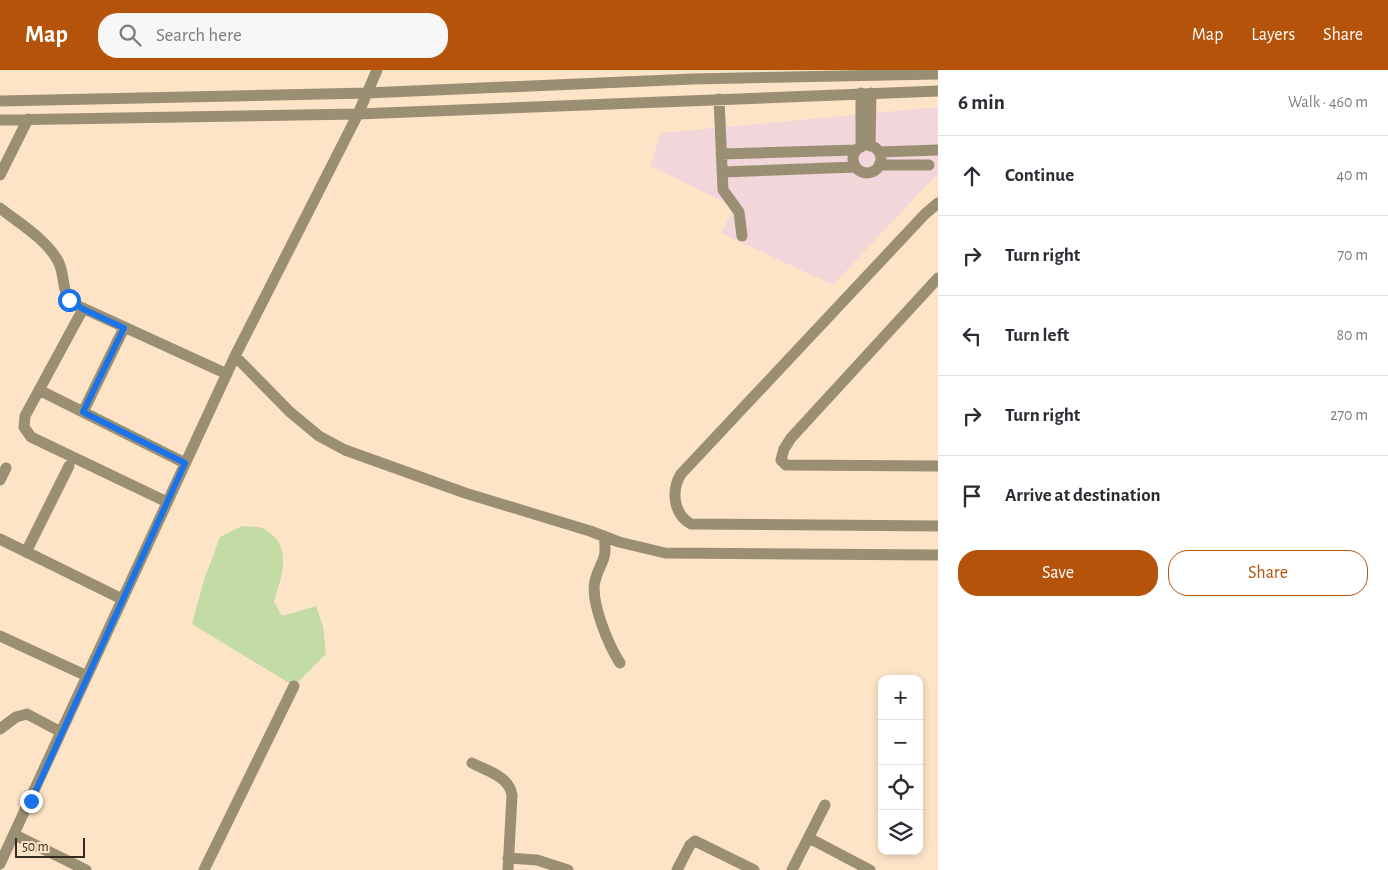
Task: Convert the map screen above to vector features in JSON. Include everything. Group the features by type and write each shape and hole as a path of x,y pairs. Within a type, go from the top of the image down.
{"street":[{"path":"0,864 235,356 358,114 377,70"},
{"path":"0,101 367,93 718,74 910,72 938,74"},
{"path":"0,120 358,114 938,91"},
{"path":"866,93 866,149 879,165"},
{"path":"719,99 724,194 739,212 742,236"},
{"path":"0,175 28,119"},
{"path":"856,167 853,159 866,149"},
{"path":"721,154 866,149 938,150"},
{"path":"722,172 856,167 868,172 879,165 929,164"},
{"path":"938,203 925,214 681,474 675,489 676,507 680,516 691,524 938,526"},
{"path":"0,208 35,236 57,260 66,296 83,309 227,374"},
{"path":"938,278 791,438 781,455 781,460 786,465 938,466"},
{"path":"83,309 23,423 31,437 167,502"},
{"path":"83,412 124,328"},
{"path":"235,356 290,412 320,436 345,450 465,493 604,536 665,553 938,555"},
{"path":"39,390 185,463"},
{"path":"26,552 69,466"},
{"path":"0,480 6,468"},
{"path":"604,536 605,559 595,581 595,591 606,638 620,664"},
{"path":"0,539 122,599"},
{"path":"0,636 87,676"},
{"path":"204,870 294,686"},
{"path":"0,729 16,717 27,714 61,732"},
{"path":"472,763 500,778 510,786 512,795 508,870"},
{"path":"792,870 825,805"},
{"path":"15,835 86,870"},
{"path":"809,838 850,865 870,870"},
{"path":"677,870 690,845 695,841 754,870"},
{"path":"508,858 537,860 568,870"}],"shaded area":[{"path":"938,107 938,173 833,285 721,233 734,207 650,166 661,133"}],"green space":[{"path":"242,526 258,527 266,530 275,537 280,545 283,554 282,573 274,602 282,616 316,606 323,626 326,654 294,686 192,624 204,580 220,537"}],"route":[{"path":"31,801 185,463 83,412 124,328 83,309 69,300"}]}
